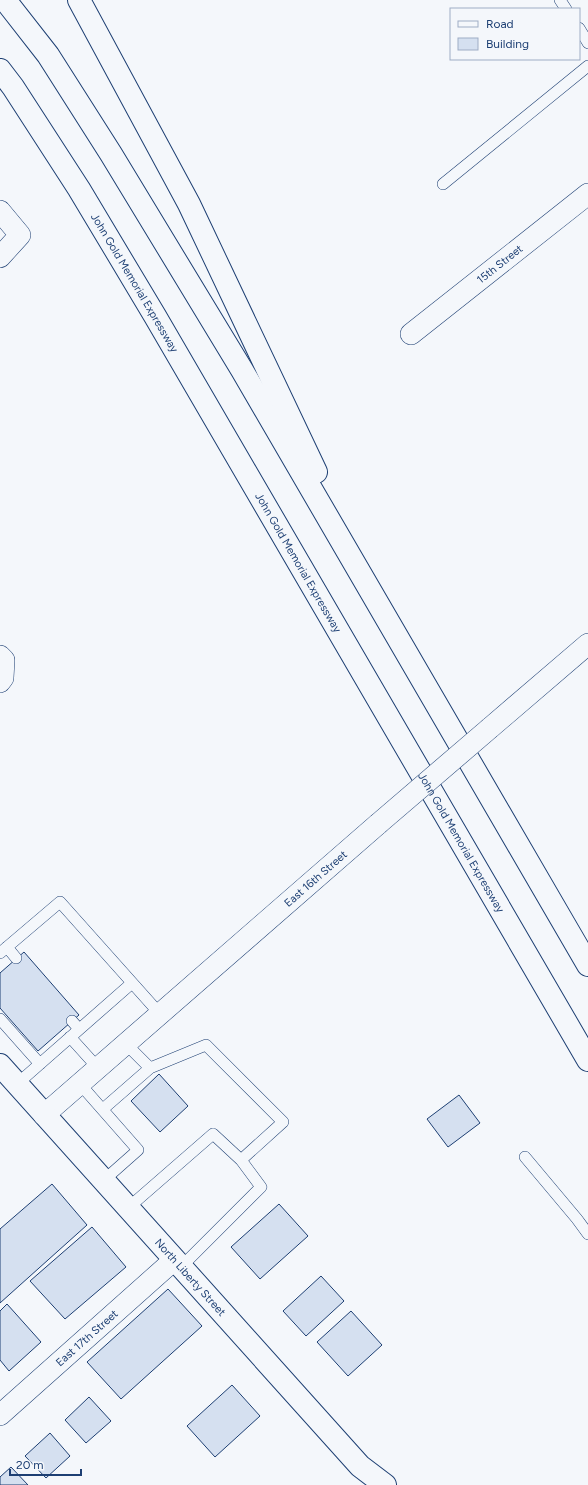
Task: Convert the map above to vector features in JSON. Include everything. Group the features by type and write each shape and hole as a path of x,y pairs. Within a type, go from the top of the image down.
{"main road":[{"path":"5,0 48,55 111,154 242,370 588,965"},
{"path":"79,0 189,204 377,601"},
{"name":"John Gold Memorial Expressway","path":"0,70 13,87 79,188 588,1060"},
{"name":"North Liberty Street","path":"0,1065 360,1466 385,1485"}],"street":[{"name":"15th Street","path":"411,334 588,194"},
{"path":"0,212 20,235 0,257"},
{"name":"East 16th Street","path":"44,1115 378,824 588,644"},
{"path":"0,656 4,660 3,678 0,682"},
{"name":"East 17th Street","path":"0,1415 178,1263"}],"lane":[{"path":"580,30 588,43"},
{"path":"443,184 588,66"},
{"path":"16,958 3,950 60,902 160,1014"},
{"path":"17,1084 70,1037 76,1025 132,983"},
{"path":"0,1019 16,1032 40,1064"},
{"path":"70,1037 98,1068"},
{"path":"126,1044 150,1068"},
{"path":"103,1109 150,1068 206,1045 283,1122 241,1160"},
{"path":"80,1084 138,1150 103,1181"},
{"path":"128,1208 213,1134 241,1160 261,1187 178,1263"},
{"path":"525,1157 588,1234"}],"building":[{"path":"24,952 79,1015 38,1051 0,1008 0,973"},
{"path":"159,1074 188,1106 160,1132 131,1101"},
{"path":"459,1095 480,1123 448,1147 427,1119"},
{"path":"52,1184 87,1225 0,1303 0,1229"},
{"path":"279,1204 308,1236 260,1279 231,1247"},
{"path":"92,1227 126,1267 65,1319 30,1281"},
{"path":"321,1276 344,1301 306,1336 283,1311"},
{"path":"168,1289 202,1326 121,1399 87,1362"},
{"path":"7,1304 41,1342 9,1371 0,1360 0,1311"},
{"path":"351,1311 382,1345 348,1376 317,1342"},
{"path":"232,1385 260,1416 215,1457 187,1426"},
{"path":"89,1397 111,1421 86,1443 65,1420"},
{"path":"50,1433 70,1456 46,1478 25,1456"},
{"path":"11,1467 28,1485 0,1485 0,1477"}]}
